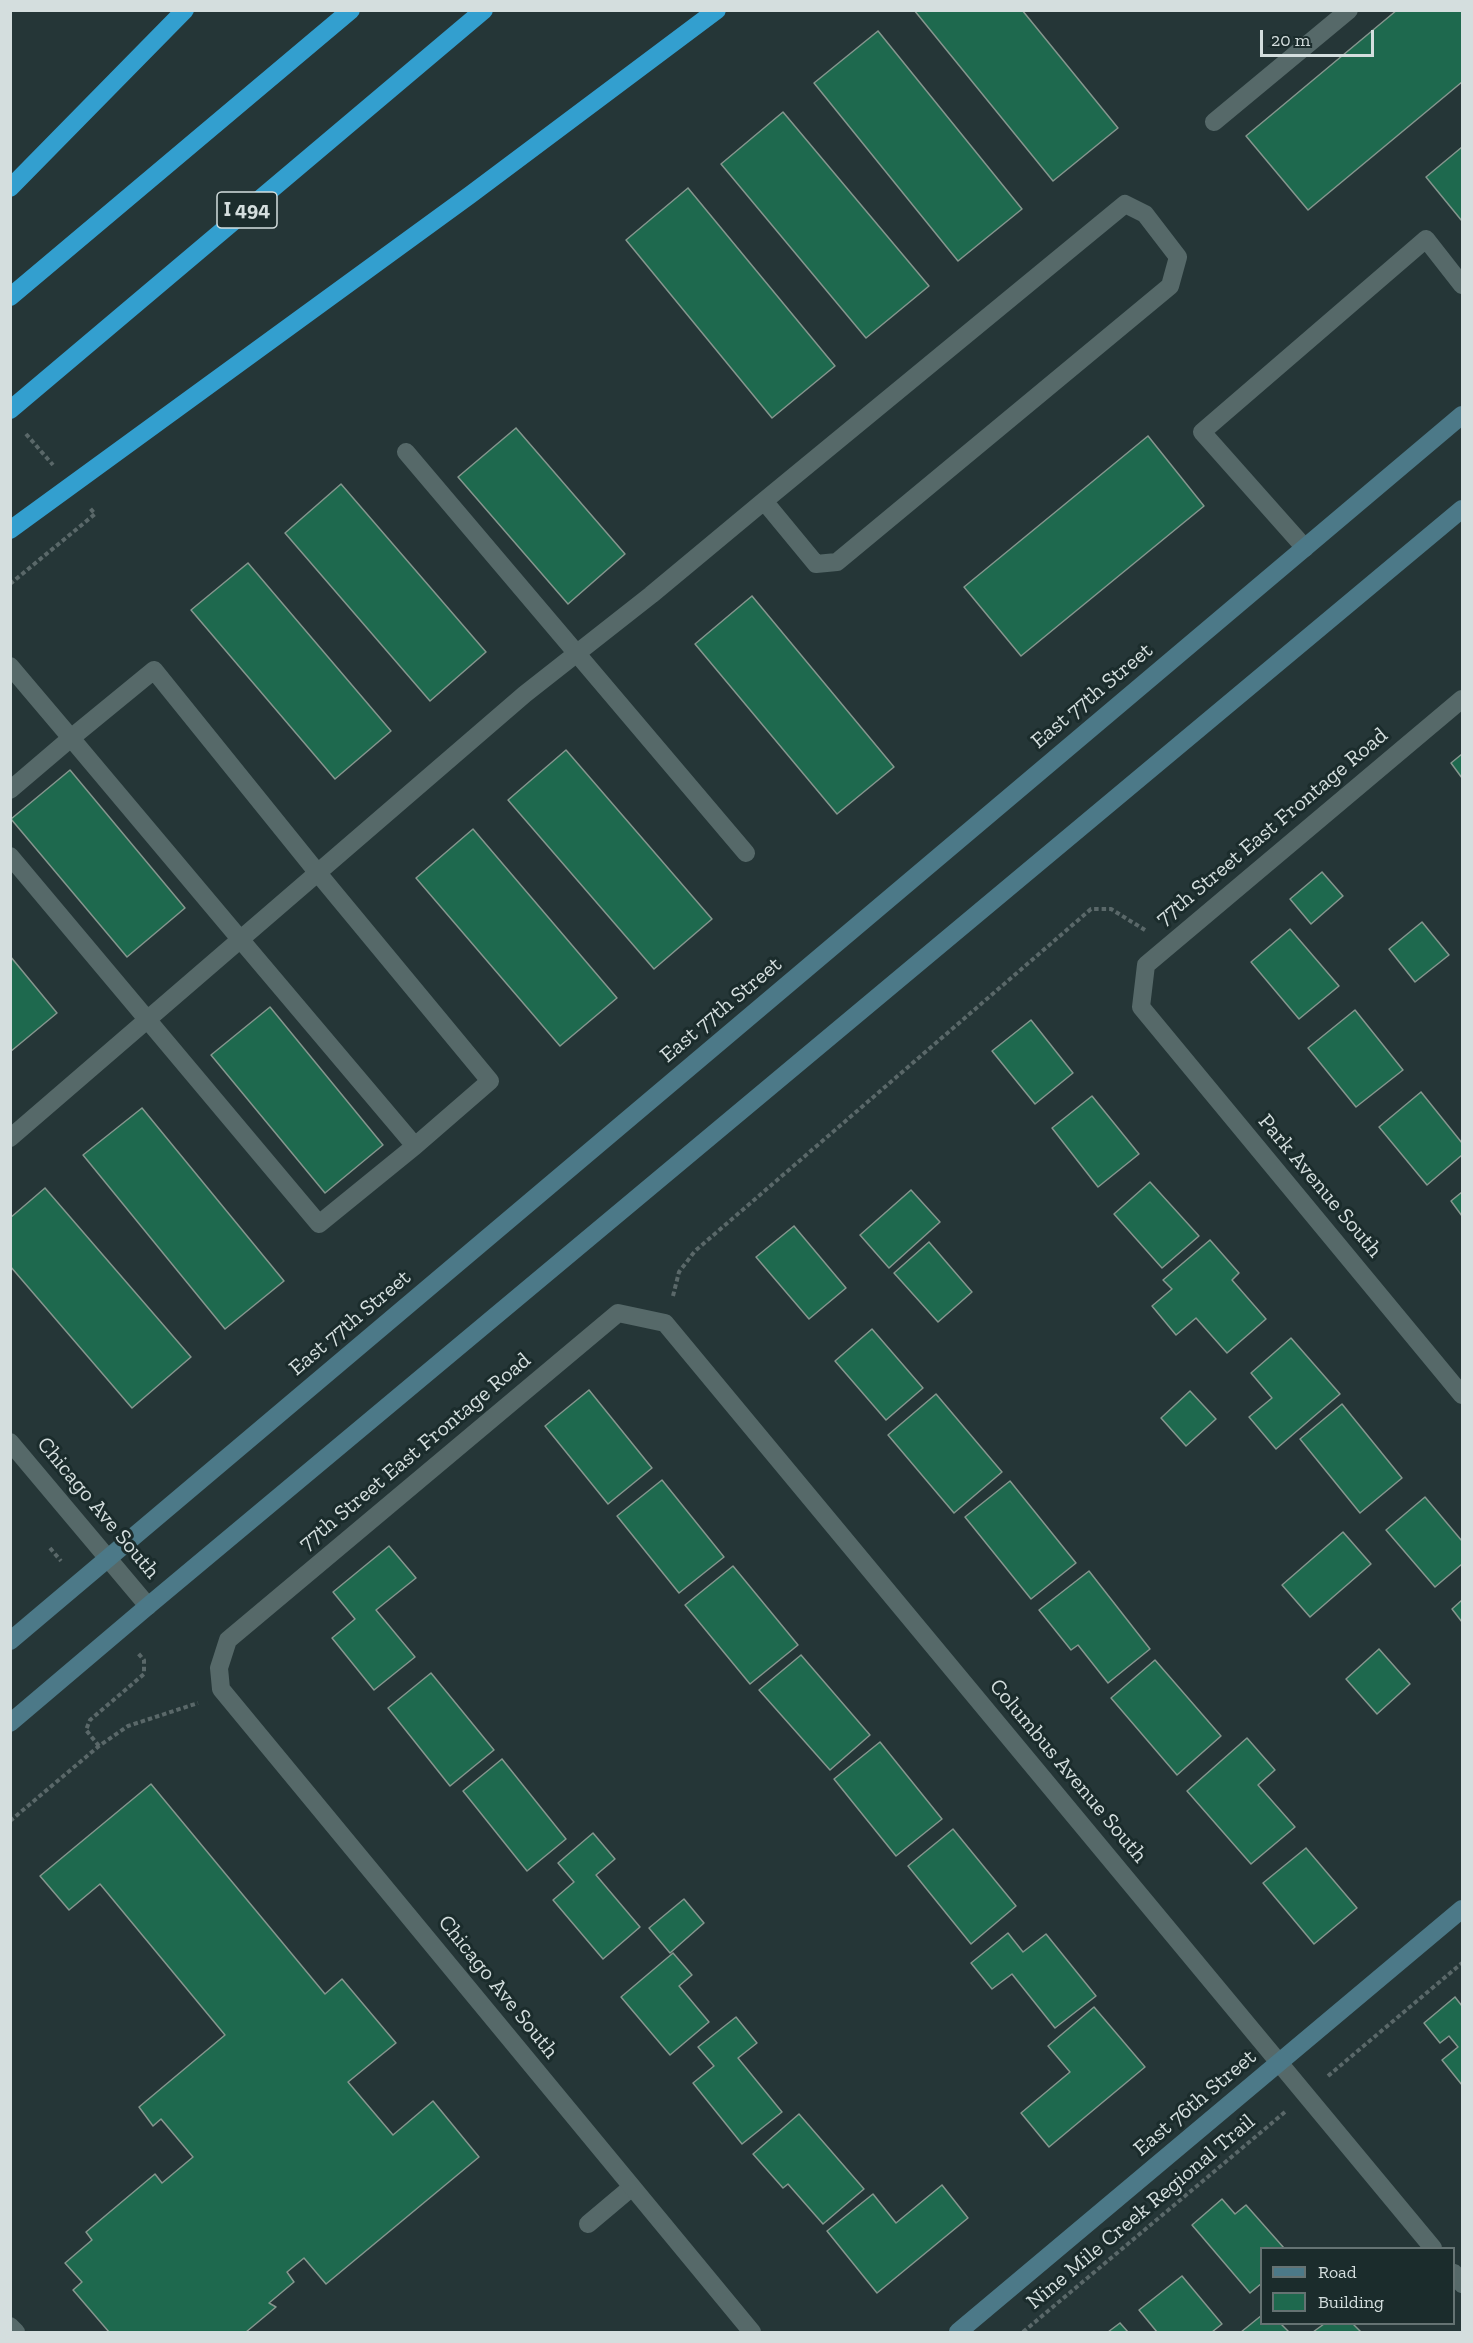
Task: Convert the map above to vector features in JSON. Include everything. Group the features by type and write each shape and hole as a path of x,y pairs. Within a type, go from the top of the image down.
{"highway":[{"path":"10,188 185,10"},
{"path":"10,297 351,10"},
{"name":"I 494","path":"10,410 484,10"},
{"path":"10,530 461,202 717,10"}],"street":[{"path":"1214,122 1349,10"},
{"path":"10,1137 525,694 651,595 764,501 1125,204 1145,214 1178,257 1170,286 837,562 816,564 764,501"},
{"path":"1305,548 1202,432 1426,239 1462,285"},
{"name":"East 77th Street","path":"10,1641 1462,415"},
{"path":"406,452 746,852"},
{"path":"10,1723 1462,509"},
{"path":"10,666 415,1146"},
{"path":"10,790 154,670 490,1081 319,1224 10,856"},
{"name":"77th Street East Frontage Road","path":"1141,1007 1146,965 1462,699"},
{"name":"Park Avenue South","path":"1141,1007 1462,1395"},
{"name":"77th Street East Frontage Road","path":"221,1689 219,1668 228,1640 618,1313 665,1323"},
{"name":"Columbus Avenue South","path":"665,1323 1432,2247"},
{"name":"Chicago Ave South","path":"10,1442 148,1606"},
{"name":"Chicago Ave South","path":"221,1689 752,2332"},
{"name":"East 76th Street","path":"958,2332 1462,1909"},
{"path":"588,2224 632,2187"},
{"path":"10,2326 16,2332"}],"path":[{"path":"10,584 95,514"},
{"path":"665,1323 679,1272 695,1251 1090,909 1111,909 1169,944"},
{"path":"10,1821 99,1746 128,1726 206,1701 221,1689"},
{"path":"1337,2068 1462,1963"},
{"name":"Nine Mile Creek Regional Trail","path":"1023,2332 1280,2116"}],"building":[{"path":"914,10 1022,10 1118,128 1053,181"},
{"path":"1397,10 1462,10 1462,82 1308,210 1246,136"},
{"path":"878,31 1022,209 958,261 814,83"},
{"path":"783,112 929,286 866,338 721,164"},
{"path":"1462,147 1462,221 1426,177"},
{"path":"688,188 835,366 772,418 626,240"},
{"path":"516,428 625,554 568,604 458,477"},
{"path":"1148,436 1204,506 1021,656 964,587"},
{"path":"341,484 486,652 430,701 285,533"},
{"path":"248,563 391,731 335,779 191,610"},
{"path":"752,596 894,767 837,814 695,644"},
{"path":"566,750 712,919 654,969 508,800"},
{"path":"1462,754 1462,778 1451,763"},
{"path":"70,770 185,908 127,957 11,819"},
{"path":"473,829 617,998 560,1046 416,878"},
{"path":"1322,872 1343,896 1311,924 1290,899"},
{"path":"1422,922 1449,955 1415,982 1389,949"},
{"path":"1290,929 1339,986 1299,1019 1251,962"},
{"path":"10,956 57,1013 10,1052"},
{"path":"270,1007 383,1145 325,1193 211,1055"},
{"path":"1355,1010 1403,1070 1356,1107 1308,1048"},
{"path":"1031,1020 1073,1073 1035,1104 992,1051"},
{"path":"1421,1092 1462,1143 1462,1155 1427,1185 1379,1127"},
{"path":"1092,1096 1139,1154 1098,1187 1052,1128"},
{"path":"142,1108 284,1281 225,1329 83,1155"},
{"path":"1150,1182 1199,1236 1162,1268 1114,1214"},
{"path":"45,1188 191,1357 132,1408 10,1266 10,1218"},
{"path":"911,1190 940,1222 889,1268 860,1235"},
{"path":"1462,1192 1462,1216 1451,1201"},
{"path":"794,1226 846,1288 809,1319 756,1257"},
{"path":"1210,1240 1239,1273 1232,1280 1266,1319 1227,1353 1196,1318 1176,1335 1152,1306 1172,1289 1163,1280"},
{"path":"929,1242 972,1292 938,1322 894,1273"},
{"path":"872,1329 923,1388 886,1420 835,1361"},
{"path":"1291,1338 1340,1394 1276,1449 1249,1417 1272,1398 1251,1373"},
{"path":"589,1390 652,1468 608,1504 545,1426"},
{"path":"1190,1391 1216,1419 1186,1446 1161,1418"},
{"path":"936,1394 1002,1472 954,1513 888,1435"},
{"path":"1342,1404 1402,1478 1360,1513 1300,1439"},
{"path":"662,1480 724,1557 679,1593 617,1516"},
{"path":"1010,1481 1076,1563 1031,1599 965,1517"},
{"path":"1425,1497 1462,1541 1462,1564 1435,1587 1386,1530"},
{"path":"1343,1532 1371,1564 1310,1617 1282,1585"},
{"path":"389,1546 416,1578 376,1610 415,1657 374,1690 332,1638 355,1619 333,1592"},
{"path":"733,1566 798,1645 750,1684 685,1605"},
{"path":"1089,1571 1150,1649 1108,1683 1078,1645 1071,1650 1039,1610"},
{"path":"1462,1600 1462,1622 1452,1609"},
{"path":"1379,1649 1410,1684 1377,1714 1346,1679"},
{"path":"801,1655 870,1735 830,1770 759,1690"},
{"path":"1155,1660 1221,1736 1177,1775 1111,1698"},
{"path":"431,1673 494,1750 450,1786 388,1708"},
{"path":"1247,1738 1275,1770 1258,1785 1295,1827 1251,1864 1187,1791"},
{"path":"880,1742 942,1819 896,1856 834,1779"},
{"path":"502,1759 566,1839 527,1871 463,1791"},
{"path":"151,1784 325,1994 342,1979 396,2043 348,2082 393,2135 433,2101 479,2157 326,2284 304,2258 287,2272 294,2282 269,2303 276,2307 246,2332 109,2332 73,2290 82,2282 65,2263 92,2240 86,2232 155,2174 162,2183 193,2157 161,2119 153,2126 139,2107 225,2035 100,1884 69,1910 40,1876"},
{"path":"953,1829 1016,1906 971,1944 908,1866"},
{"path":"593,1833 615,1859 596,1875 640,1927 603,1959 553,1900 574,1882 558,1863"},
{"path":"1306,1848 1357,1908 1314,1944 1263,1883"},
{"path":"684,1899 704,1923 670,1953 649,1928"},
{"path":"1008,1933 1023,1952 1046,1934 1096,1996 1055,2028 1012,1974 992,1989 971,1963"},
{"path":"673,1953 692,1975 679,1986 709,2022 670,2055 621,1997"},
{"path":"1455,1997 1462,2006 1462,2085 1442,2060 1458,2047 1449,2036 1440,2043 1424,2023"},
{"path":"1094,2007 1145,2067 1049,2147 1021,2113 1070,2072 1048,2046"},
{"path":"736,2017 757,2043 738,2058 782,2112 742,2144 693,2083 714,2066 698,2047"},
{"path":"799,2114 864,2189 823,2224 788,2184 783,2188 753,2154"},
{"path":"942,2185 968,2218 877,2293 827,2231 873,2194 896,2223"},
{"path":"1222,2199 1235,2214 1246,2205 1283,2247 1260,2247 1260,2285 1250,2293 1192,2225"},
{"path":"1182,2276 1222,2324 1212,2332 1157,2332 1139,2310"},
{"path":"1260,2317 1260,2325 1282,2325 1289,2332 1241,2332"},
{"path":"1120,2323 1128,2332 1108,2332"},
{"path":"1323,2325 1354,2325 1361,2332 1313,2332"}]}
